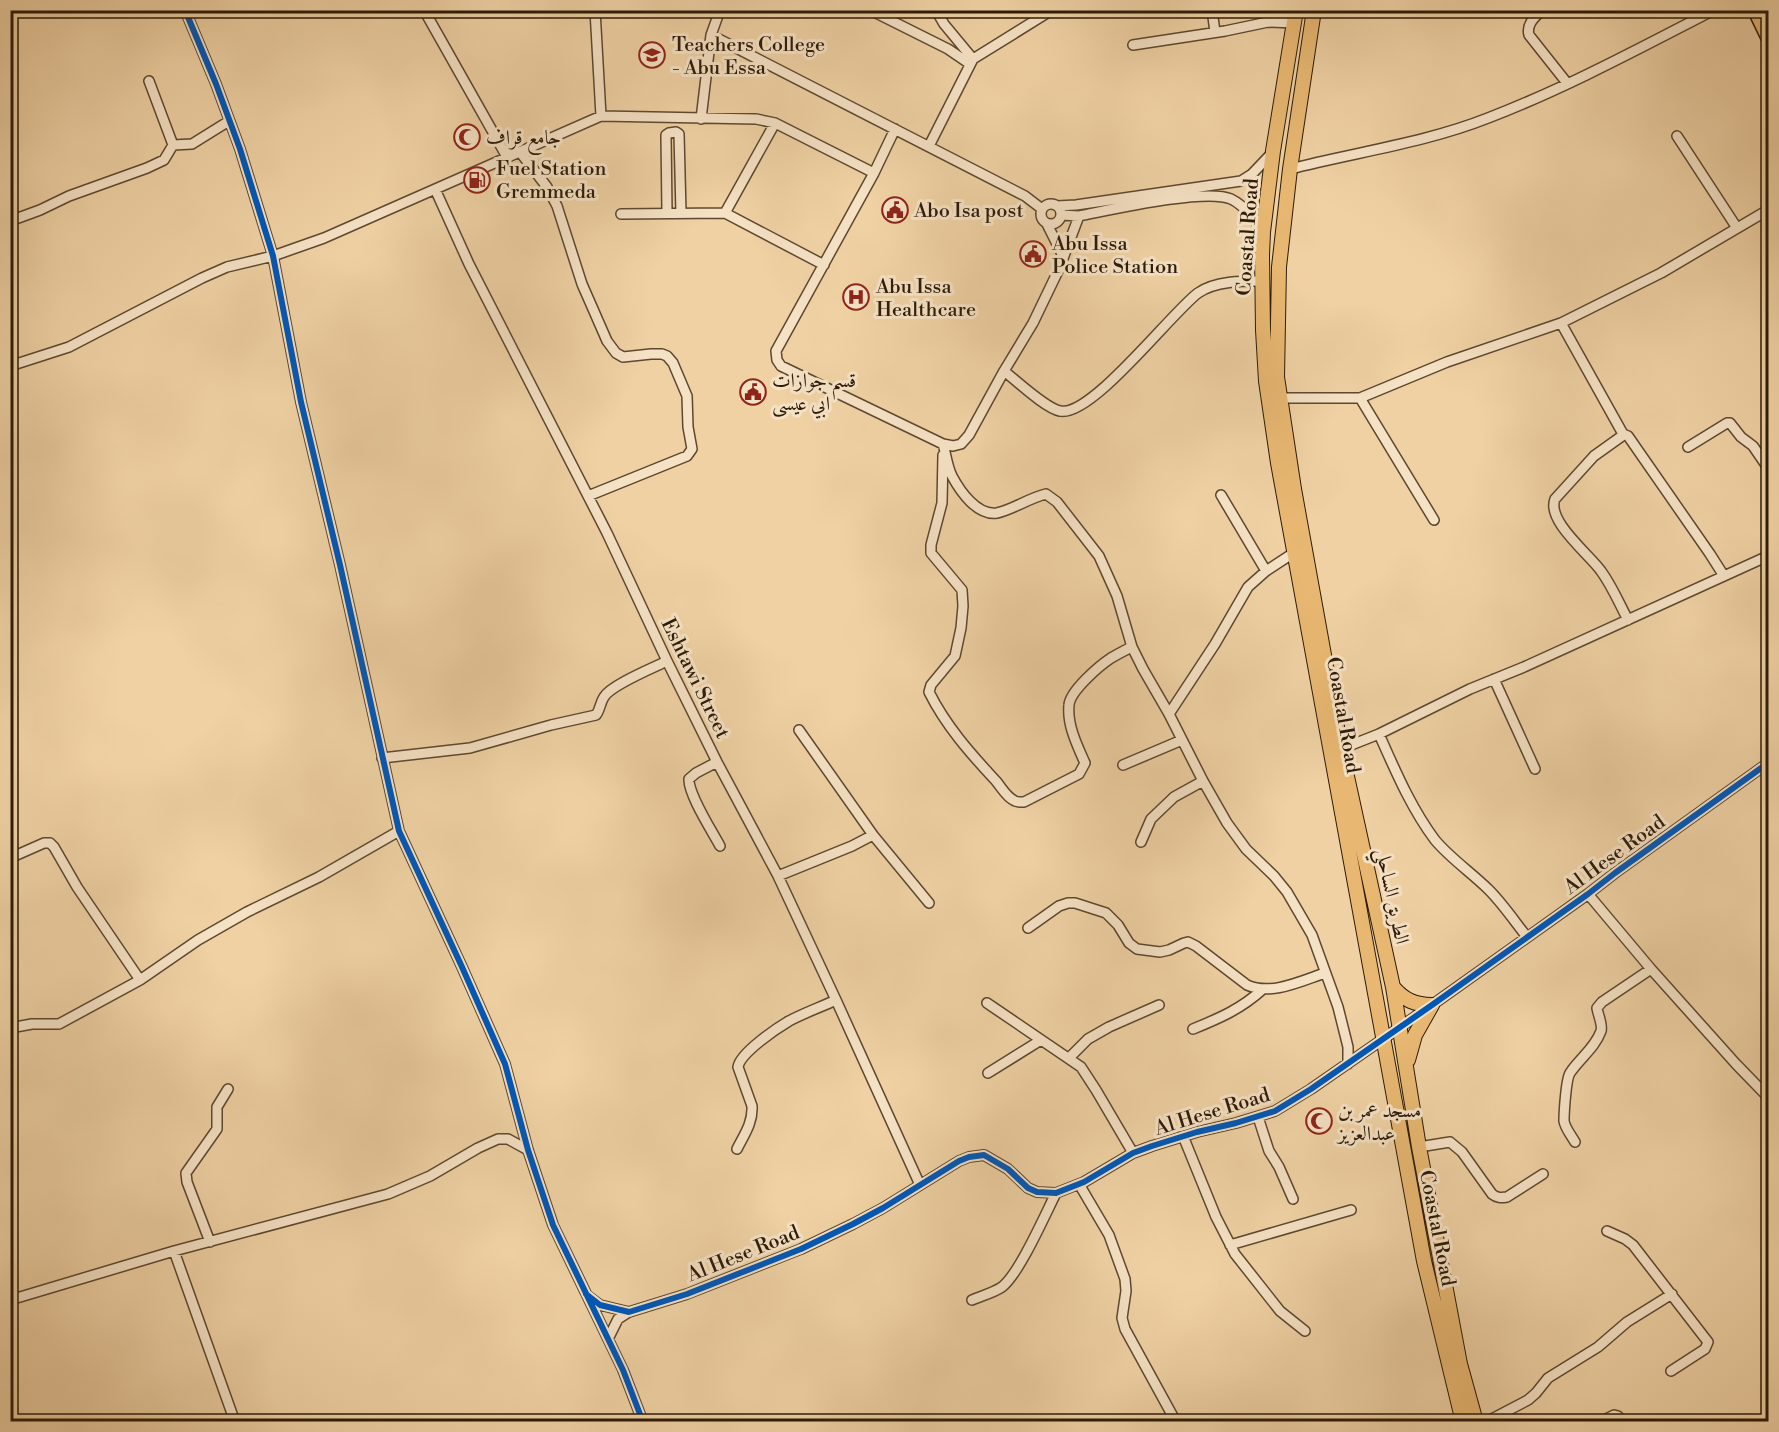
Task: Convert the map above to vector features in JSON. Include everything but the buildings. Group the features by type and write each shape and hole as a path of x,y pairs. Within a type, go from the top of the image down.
{"highway":[{"name":"Coastal Road","path":"1277,377 1279,267 1290,169 1314,10"},
{"name":"Coastal Road","path":"1295,17 1273,151 1263,232 1261,281 1266,381 1382,1040 1424,1261 1463,1422"},
{"name":"الطريق الساحلي","path":"1277,377 1294,489 1341,749 1393,987 1419,1148 1460,1364 1476,1422"},
{"path":"1393,987 1406,1000 1432,1005 1415,1035 1407,1068"}],"main road":[{"path":"1754,10 1768,39"}],"street":[{"path":"185,10 240,149 273,256 301,402 399,831 505,1064 528,1150 553,1225 623,1370 643,1422"},
{"path":"424,10 507,157"},
{"path":"595,10 601,116"},
{"path":"701,119 711,35 720,10"},
{"path":"870,10 971,62"},
{"path":"936,10 971,62"},
{"path":"929,147 971,62 1052,10"},
{"path":"1212,10 1215,32"},
{"path":"1542,10 1529,24 1527,31 1567,83"},
{"path":"1290,169 1424,138 1487,119 1567,83 1714,10"},
{"path":"1133,45 1295,17"},
{"path":"711,35 1025,196 1042,209"},
{"path":"149,81 173,145"},
{"path":"10,366 69,347 227,267 273,256 324,238 601,116 756,118 775,123 874,173"},
{"path":"173,145 192,144 229,121"},
{"path":"725,213 775,123"},
{"path":"895,129 874,173 776,351 777,360 781,366 943,444 953,446 961,444 969,435 1033,322 1059,269 1079,216"},
{"path":"667,213 666,135 675,132 679,134 681,213"},
{"path":"1677,136 1737,228"},
{"path":"10,220 147,168 164,160 173,145"},
{"path":"1047,224 1053,224 1059,214 1076,205 1241,181 1252,174 1273,151"},
{"path":"520,152 547,187 557,206 582,284 611,347 623,357 651,354 666,356 673,363 687,396 691,452 687,456 588,496"},
{"name":"Eshtawi Street","path":"435,189 469,264 588,496 717,762 778,876 920,1185"},
{"path":"1059,214 1079,216 1188,197 1219,196 1233,200 1244,208 1263,232"},
{"path":"1042,209 1050,204 1071,234"},
{"path":"1042,209 1041,217 1064,256"},
{"path":"1280,398 1360,398 1447,362 1561,323 1661,273 1768,210"},
{"path":"621,214 725,213 824,265"},
{"path":"1004,371 1051,407 1067,411 1090,399 1099,391 1133,360 1199,292 1222,284 1261,281"},
{"path":"1561,323 1623,434 1628,435 1724,576"},
{"path":"1360,398 1434,520"},
{"path":"1688,447 1730,423 1741,437 1753,446 1768,468"},
{"path":"1623,434 1594,456 1553,503 1566,532 1599,567 1628,620"},
{"path":"943,444 951,474 967,498 984,511 996,513 1030,498 1046,494 1057,502 1099,556 1117,596 1132,647 1170,714 1203,781 1227,823 1246,849 1287,892 1312,935 1338,1007 1348,1047 1348,1064"},
{"path":"943,444 942,503 931,553 962,590 963,606 956,656 931,686 929,692 939,711 966,748 1005,793 1016,802 1024,802 1079,774 1085,763 1075,740 1069,716 1069,703 1074,692 1101,665 1132,647"},
{"path":"1221,495 1266,571"},
{"path":"1170,714 1248,587 1266,571 1295,552"},
{"path":"1341,749 1379,734 1494,679 1768,556"},
{"path":"382,758 470,748 596,715 604,696 667,661"},
{"path":"1494,679 1536,769"},
{"path":"799,730 873,835 929,903"},
{"path":"1379,734 1404,790 1436,840 1456,862 1491,892 1527,937"},
{"path":"1122,765 1182,740"},
{"path":"717,762 696,773 689,779 689,784 720,846"},
{"name":"Al Hese Road","path":"629,1312 687,1294 801,1249 853,1224 969,1156 984,1155 1008,1169 1028,1188 1037,1192 1056,1193 1079,1184 1133,1154 1183,1136 1258,1117 1286,1106 1588,894 1768,763"},
{"path":"1141,842 1151,819 1174,797 1203,781"},
{"path":"10,1028 32,1024 59,1024 140,980 198,940 247,912 319,877 399,831"},
{"path":"778,876 873,835"},
{"path":"10,858 44,843 50,843 140,980"},
{"path":"1588,894 1736,1064 1768,1094"},
{"path":"1028,928 1059,906 1076,903 1106,913 1118,925 1129,943 1137,949 1160,952 1188,942 1247,985 1256,989 1292,984 1325,973"},
{"path":"1575,1142 1564,1122 1567,1080 1601,1031 1597,1008 1602,1002 1651,969"},
{"path":"1192,1029 1247,1004 1263,989"},
{"path":"737,1149 751,1122 753,1113 738,1067 739,1062 750,1050 788,1022 836,1000"},
{"path":"987,1003 1081,1067 1133,1154"},
{"path":"1068,1058 1088,1040 1109,1027 1159,1005"},
{"path":"988,1073 1041,1040"},
{"path":"210,1242 186,1173 217,1129 217,1107 228,1089"},
{"path":"1258,1117 1269,1150 1293,1199"},
{"path":"1183,1136 1216,1217 1235,1254 1280,1311 1305,1331"},
{"path":"10,1300 174,1251 388,1194 430,1176 498,1139 508,1139 528,1150"},
{"path":"1419,1148 1450,1142 1462,1152 1496,1197 1508,1197 1542,1174"},
{"path":"1079,1184 1109,1235 1125,1280 1126,1291 1122,1318 1125,1329 1176,1422"},
{"path":"972,1300 994,1292 1006,1284 1028,1248 1056,1193"},
{"path":"1230,1245 1351,1210"},
{"path":"1607,1231 1633,1245 1708,1342 1705,1348 1671,1371"},
{"path":"174,1251 235,1422"},
{"path":"584,1292 600,1305 629,1312"},
{"path":"1486,1422 1528,1400 1548,1378 1598,1347 1638,1315 1672,1294"},
{"path":"608,1339 618,1319 629,1312"},
{"path":"1600,1422 1614,1415 1618,1416 1622,1422"}],"cycle path":[{"path":"185,10 240,149 273,256 301,402 399,831 505,1064 528,1150 553,1225 623,1370 643,1422"},
{"path":"586,1294 600,1305 629,1312 687,1294 801,1249 853,1224 969,1157 984,1155 1008,1169 1028,1188 1037,1192 1056,1193 1084,1182 1133,1153 1197,1132 1275,1111 1311,1089 1432,1005 1768,763"}],"place":[{"name":"Teachers College - Abu Essa","path":"652,55"},
{"name":"جامع قراف","path":"467,137"},
{"name":"Fuel Station Gremmeda","path":"477,180"},
{"name":"Abo Isa post","path":"895,210"},
{"name":"Abu Issa Police Station","path":"1033,254"},
{"name":"Abu Issa Healthcare","path":"856,297"},
{"name":"قسم جوازات ابي عيسى","path":"753,392"},
{"name":"مسجد عمر بن عبدالعزيز","path":"1319,1121"}]}
